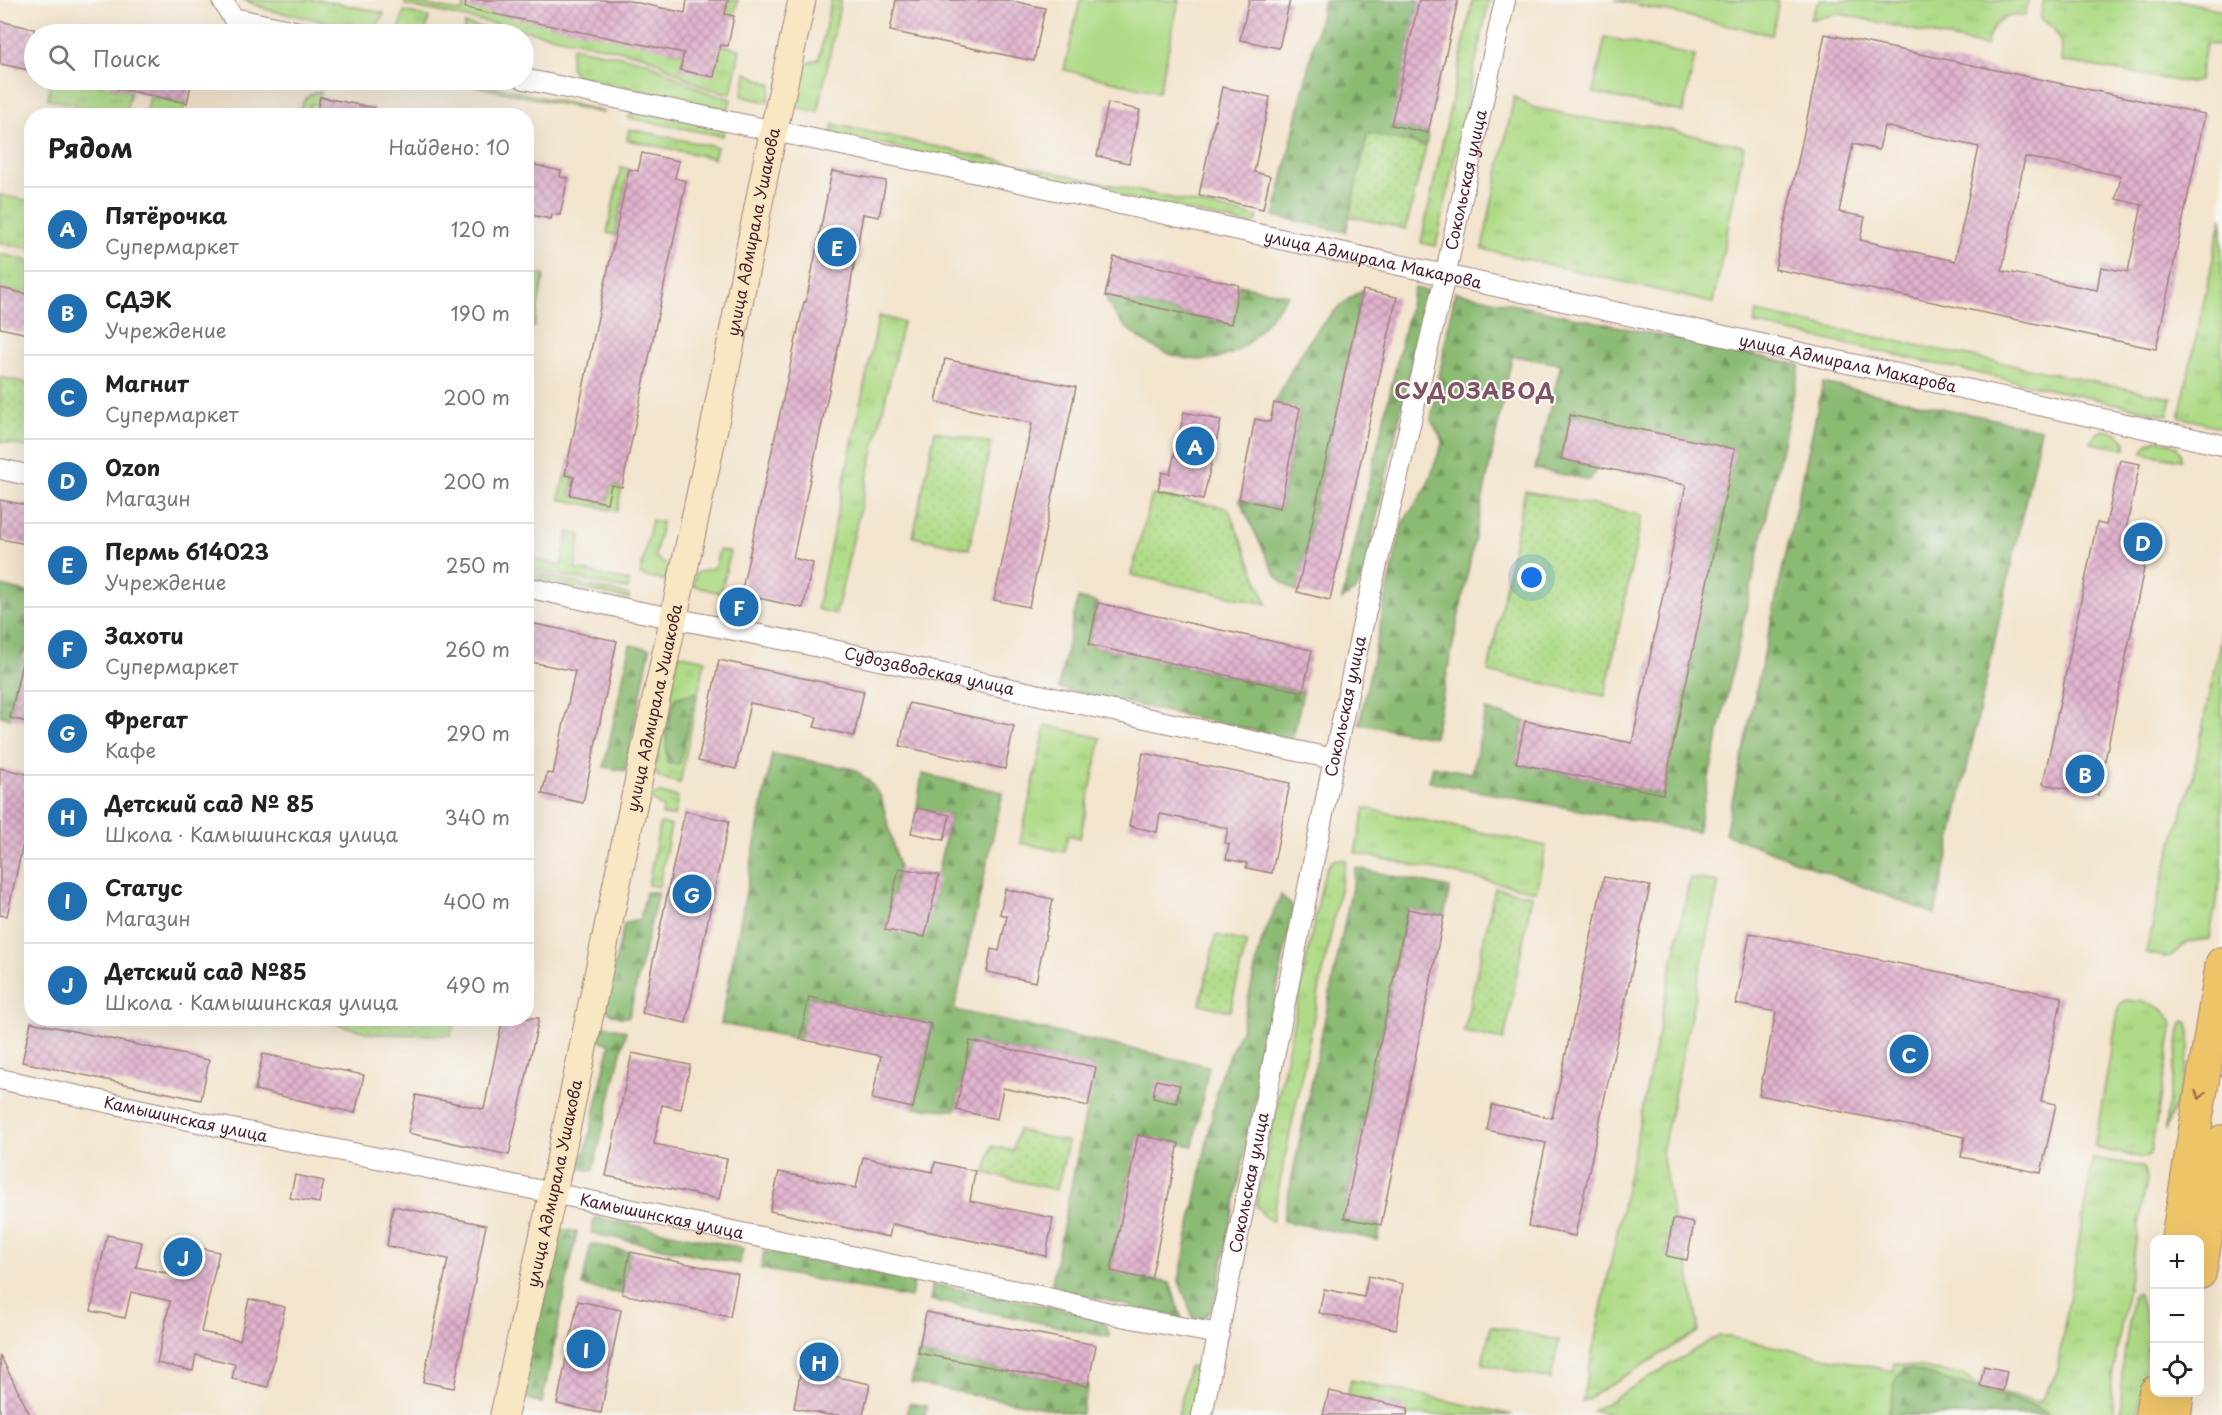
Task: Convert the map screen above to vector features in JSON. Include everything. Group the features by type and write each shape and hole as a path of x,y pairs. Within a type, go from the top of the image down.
{"main road":[{"path":"2178,1235 2222,963"},
{"path":"2204,1244 2222,1141"}],"street":[{"path":"222,0 233,18 262,24"},
{"name":"улица Адмирала Ушакова","path":"504,1415 553,1193 802,0"},
{"name":"Сокольская улица","path":"1202,1415 1334,759 1362,628 1445,276 1504,0"},
{"name":"улица Адмирала Макарова","path":"534,81 1103,200 2222,445"},
{"path":"0,469 24,474"},
{"name":"Судозаводская улица","path":"534,589 801,643 1334,759"},
{"name":"Камышинская улица","path":"0,1079 259,1135 553,1193 1219,1335"}],"green space":[{"path":"244,0 321,0 384,13 378,24 338,24 268,10"},
{"path":"465,0 480,0 684,53 680,70 720,45 740,49 731,94 703,87 646,56 534,32 534,24 495,24 405,5 406,1 462,12"},
{"path":"728,0 738,0 734,16 725,14"},
{"path":"831,0 841,0 818,112 796,107 805,64 819,59"},
{"path":"1080,0 1179,0 1159,92 1064,70"},
{"path":"1324,0 1419,0 1392,125 1428,133 1426,146 1368,133 1346,232 1274,216"},
{"path":"1473,0 1489,0 1436,246 1421,243"},
{"path":"1615,0 1779,0 1772,35"},
{"path":"1819,0 2028,0 2025,16 2004,18 1991,32 1986,46 1840,14 1810,19"},
{"path":"2044,0 2178,0 2222,10 2220,46 2206,43 2200,77 2198,81 2190,83 2062,61 2062,48 2058,36 2051,26 2040,19"},
{"path":"404,11 429,17 427,24 401,24"},
{"path":"1605,37 1695,56 1683,112 1593,93"},
{"path":"572,47 645,61 705,92 731,99 728,110 577,76 570,67"},
{"path":"746,73 772,85 768,103 742,96"},
{"path":"49,90 131,91 127,108 91,108 48,99"},
{"path":"493,90 510,90 603,111 603,113"},
{"path":"321,91 319,106 310,104 309,108 300,108 305,99"},
{"path":"150,96 187,103 184,108 147,108"},
{"path":"1514,97 1532,107 1605,122 1646,125 1744,146 1713,303 1482,249"},
{"path":"632,112 724,128 723,136 628,118"},
{"path":"833,124 1258,217 1251,225 831,133"},
{"path":"629,129 717,147 714,158 627,140"},
{"path":"1368,133 1426,146 1406,229 1349,216"},
{"path":"621,167 629,169 615,235 607,233"},
{"path":"0,195 24,200 24,248 0,243"},
{"path":"2222,217 2222,421 2219,427 2179,417"},
{"path":"0,254 24,259 24,293 0,288"},
{"path":"534,273 544,275 534,327"},
{"path":"1239,285 1288,295 1263,326 1235,352 1217,358 1197,360 1178,357 1142,340 1126,327 1105,296 1230,324"},
{"path":"1414,288 1428,291 1363,577 1356,590 1342,600"},
{"path":"1363,290 1297,592 1282,582 1274,572 1239,499 1280,508 1300,409 1274,403 1300,355 1322,325 1348,300"},
{"path":"1455,292 1800,365 1697,832 1429,782 1433,766 1472,773 1486,710 1525,721 1516,763 1663,794 1734,449 1570,415 1561,459 1598,467 1590,480 1535,469 1561,364 1512,356 1434,737 1359,724 1402,524 1426,489 1443,441 1431,420"},
{"path":"1756,312 2172,398 2168,415 1754,324"},
{"path":"879,316 903,322 836,614 817,609"},
{"path":"0,377 24,382 24,446 0,441"},
{"path":"1823,383 2041,429 1935,914 1725,834"},
{"path":"2102,430 2118,433 2125,441 2125,449 2091,443 2095,435"},
{"path":"935,431 991,443 969,549 913,537"},
{"path":"2156,439 2177,447 2181,460 2142,453 2147,444"},
{"path":"565,475 574,477 570,495 607,503 611,485 622,487 617,511 559,499"},
{"path":"1525,491 1642,515 1605,696 1488,672"},
{"path":"1152,495 1228,508 1267,604 1131,575"},
{"path":"652,520 662,522 655,557 669,566 666,581 640,575"},
{"path":"568,532 581,535 575,569 629,581 628,589 534,570 534,559 561,565"},
{"path":"719,550 730,552 721,593 693,586 696,573 715,567"},
{"path":"534,573 629,595 629,599 534,578"},
{"path":"0,586 24,591 24,681 18,680 10,718 0,716"},
{"path":"1078,598 1098,603 1089,646 1303,692 1293,739 1058,688"},
{"path":"2222,629 2222,872 2209,939 2187,942 2171,956 2164,957 2146,953 2164,872 2193,777"},
{"path":"630,645 650,649 625,771 604,767"},
{"path":"679,654 705,660 680,783 658,777 655,768"},
{"path":"696,692 679,765 667,763 666,732 675,698"},
{"path":"1046,725 1101,738 1080,838 1068,835 1064,852 1020,843"},
{"path":"772,754 854,769 869,781 881,797 899,868 885,929 924,937 950,815 917,808 922,774 1003,792 954,1010 1209,1066 1193,1146 1138,1135 1111,1271 1170,1283 1182,1319 1051,1287 1095,1067 970,1041 956,1110 913,1108 931,1024 810,997 800,1039 721,1024"},
{"path":"660,793 678,797 674,816 662,815 663,808 649,798"},
{"path":"1365,808 1546,846 1536,891 1355,853"},
{"path":"660,823 671,825 659,887 648,885"},
{"path":"1337,859 1346,860 1272,1221 1265,1217 1256,1205 1323,879 1329,865"},
{"path":"1356,868 1450,888 1444,916 1407,909 1344,1217 1381,1225 1378,1240 1283,1221"},
{"path":"1690,878 1719,882 1662,1152 1673,1219 1666,1255 1687,1260 1699,1331 1582,1402"},
{"path":"1495,888 1532,895 1504,1040 1464,1032"},
{"path":"646,892 658,892 629,1017 619,1017 608,1012 605,1006 624,924 640,919"},
{"path":"1281,895 1292,906 1292,915 1217,1291 1208,1314 1194,1320 1179,1281 1220,1076 1241,1030 1262,940"},
{"path":"1216,935 1247,942 1230,1011 1200,1004"},
{"path":"2125,1000 2147,1003 2160,1008 2173,1024 2152,1146 2150,1154 2144,1158 2096,1148 2095,1143 2119,1006"},
{"path":"2184,1021 2188,1023 2189,1037 2187,1064 2180,1092 2165,1131 2181,1026"},
{"path":"601,1024 626,1031 593,1171 570,1166 573,1152 585,1155 610,1044 598,1040"},
{"path":"344,1026 453,1026 451,1035 373,1034"},
{"path":"1018,1130 1068,1142 1057,1190 985,1173 992,1146 1013,1151"},
{"path":"2093,1158 2143,1167 2147,1179 2112,1378 2113,1415 1615,1415 1593,1411 1719,1335 1892,1371 1894,1363 1963,1375 1982,1389 2040,1402 2056,1375"},
{"path":"595,1217 743,1248 740,1264 591,1233"},
{"path":"557,1228 577,1232 542,1403 529,1399 524,1394 524,1383"},
{"path":"591,1244 630,1252 622,1294 582,1286"},
{"path":"764,1251 914,1281 911,1298 761,1269"},
{"path":"933,1284 1093,1315 1105,1323 1109,1337 930,1300"},
{"path":"2138,1292 2147,1323 2149,1342 2137,1415 2121,1415 2122,1371 2133,1294"},
{"path":"1491,1326 1559,1340 1551,1379 1482,1364"},
{"path":"918,1353 1088,1386 1081,1415 911,1383"},
{"path":"1189,1366 1200,1368 1190,1415 1178,1415"},
{"path":"1906,1368 2030,1404 2052,1415 1888,1415 1896,1377"},
{"path":"1351,1380 1513,1415 1402,1415 1403,1407 1348,1395"},
{"path":"909,1403 927,1406 925,1415 906,1415"}],"building":[{"path":"466,0 625,0 685,13 687,0 728,0 725,14 734,16 728,46 720,45 714,77 680,70 684,53 465,8"},
{"path":"896,0 1008,0 1045,8 1034,61 890,31"},
{"path":"1249,0 1290,0 1279,48 1240,40"},
{"path":"1419,0 1458,0 1428,133 1391,125"},
{"path":"0,21 24,27 24,69 0,64"},
{"path":"1825,34 2205,114 2156,349 1775,269","holes":["1884,126 1979,147 1955,261 1860,240 1865,217 1839,212 1853,144 1879,150","2025,157 2121,176 2116,199 2142,205 2128,272 2101,267 2097,290 2002,271"]},
{"path":"1222,87 1270,97 1254,172 1270,176 1263,209 1199,195"},
{"path":"124,90 190,90 187,103"},
{"path":"320,97 375,108 318,108"},
{"path":"1108,103 1140,110 1129,163 1097,156"},
{"path":"642,153 679,161 675,178 686,181 622,487 611,485 607,503 570,495 574,477 565,475 629,169 638,171"},
{"path":"534,165 561,171 560,177 568,178 560,215 552,214 551,219 534,216"},
{"path":"832,171 886,181 879,217 863,214 846,311 793,558 813,563 803,608 741,594 804,302 806,302"},
{"path":"1114,257 1239,285 1231,324 1105,296"},
{"path":"0,288 24,293 24,333 0,328"},
{"path":"1363,290 1397,297 1330,600 1297,592"},
{"path":"945,359 1076,387 1029,607 994,600 1032,423 936,402"},
{"path":"1274,403 1300,408 1280,508 1239,499 1255,419 1270,422"},
{"path":"1184,412 1221,420 1203,500 1158,490 1162,472 1170,474"},
{"path":"1570,415 1735,449 1663,794 1516,763 1525,721 1632,743 1686,485 1561,459"},
{"path":"2120,460 2140,464 2126,529 2151,534 2098,795 2043,784 2097,523 2106,525"},
{"path":"0,500 24,504 24,544 0,539"},
{"path":"1098,603 1312,650 1303,692 1089,645"},
{"path":"534,624 617,641 583,803 542,794 547,773 553,774 575,671 534,663"},
{"path":"24,653 24,721 10,718"},
{"path":"719,660 864,691 854,736 814,727 817,717 750,703 736,769 698,761"},
{"path":"909,703 1014,726 1005,769 900,746"},
{"path":"1143,753 1290,783 1272,873 1246,868 1247,863 1226,859 1229,844 1225,843 1228,828 1160,814 1157,832 1129,826"},
{"path":"0,768 24,773 24,840 7,916 0,915"},
{"path":"917,808 950,815 944,840 911,833"},
{"path":"685,811 729,821 686,1023 642,1013"},
{"path":"899,868 939,875 925,937 885,930"},
{"path":"1604,877 1650,886 1575,1236 1528,1226 1546,1143 1487,1130 1492,1105 1552,1118"},
{"path":"1005,889 1053,899 1036,982 987,972 991,949 999,951 1007,916 1000,914"},
{"path":"1408,909 1444,916 1381,1225 1344,1218"},
{"path":"1750,933 2062,997 2041,1101 2056,1104 2041,1173 1961,1157 1965,1137 1759,1095 1776,1012 1736,1004"},
{"path":"809,997 931,1024 913,1108 872,1099 881,1056 800,1039"},
{"path":"534,1018 539,1018 509,1155 408,1133 416,1095 484,1109 501,1026 534,1026"},
{"path":"30,1026 50,1026 209,1060 201,1100 22,1062"},
{"path":"970,1041 1096,1067 1088,1106 1003,1088 997,1119 956,1110"},
{"path":"632,1053 690,1065 681,1109 662,1105 654,1144 727,1159 719,1199 606,1176"},
{"path":"263,1054 364,1075 355,1113 255,1090"},
{"path":"1156,1080 1180,1085 1176,1103 1153,1098"},
{"path":"1138,1135 1179,1143 1151,1280 1111,1271"},
{"path":"863,1157 933,1172 935,1162 975,1171 970,1201 1053,1218 1046,1256 892,1224 889,1237 770,1211 779,1172 856,1188"},
{"path":"295,1175 324,1181 319,1203 290,1198"},
{"path":"393,1206 486,1225 454,1388 423,1382 448,1259 387,1246"},
{"path":"1673,1219 1694,1223 1687,1260 1666,1256"},
{"path":"107,1235 142,1242 136,1267 175,1275 182,1244 219,1252 201,1332 240,1340 249,1299 285,1307 268,1387 232,1379 235,1364 196,1355 193,1371 157,1363 170,1301 131,1292 125,1318 91,1311"},
{"path":"630,1252 738,1274 730,1317 622,1294"},
{"path":"1368,1276 1403,1284 1396,1329 1319,1313 1324,1289 1364,1297"},
{"path":"578,1301 621,1310 601,1413 557,1404"},
{"path":"926,1312 1096,1345 1088,1386 918,1353"},
{"path":"0,1355 30,1415 0,1415"},
{"path":"1984,1366 2007,1371 2003,1391 1980,1386"},
{"path":"801,1369 870,1384 863,1415 829,1415 794,1408"},
{"path":"1329,1391 1408,1408 1407,1415 1323,1415"}],"place":[{"name":"Пермь 614023","path":"837,247"},
{"name":"Пятёрочка","path":"1195,446"},
{"name":"Ozon","path":"2143,542"},
{"name":"Захоти","path":"739,607"},
{"name":"СДЭК","path":"2085,774"},
{"name":"Фрегат","path":"692,894"},
{"name":"Магнит","path":"1909,1054"},
{"name":"Детский сад №85","path":"183,1257"},
{"name":"Статус","path":"586,1349"},
{"name":"Детский сад № 85","path":"819,1362"}],"district":[{"name":"СУДОЗАВОД","path":"1475,391"}]}
